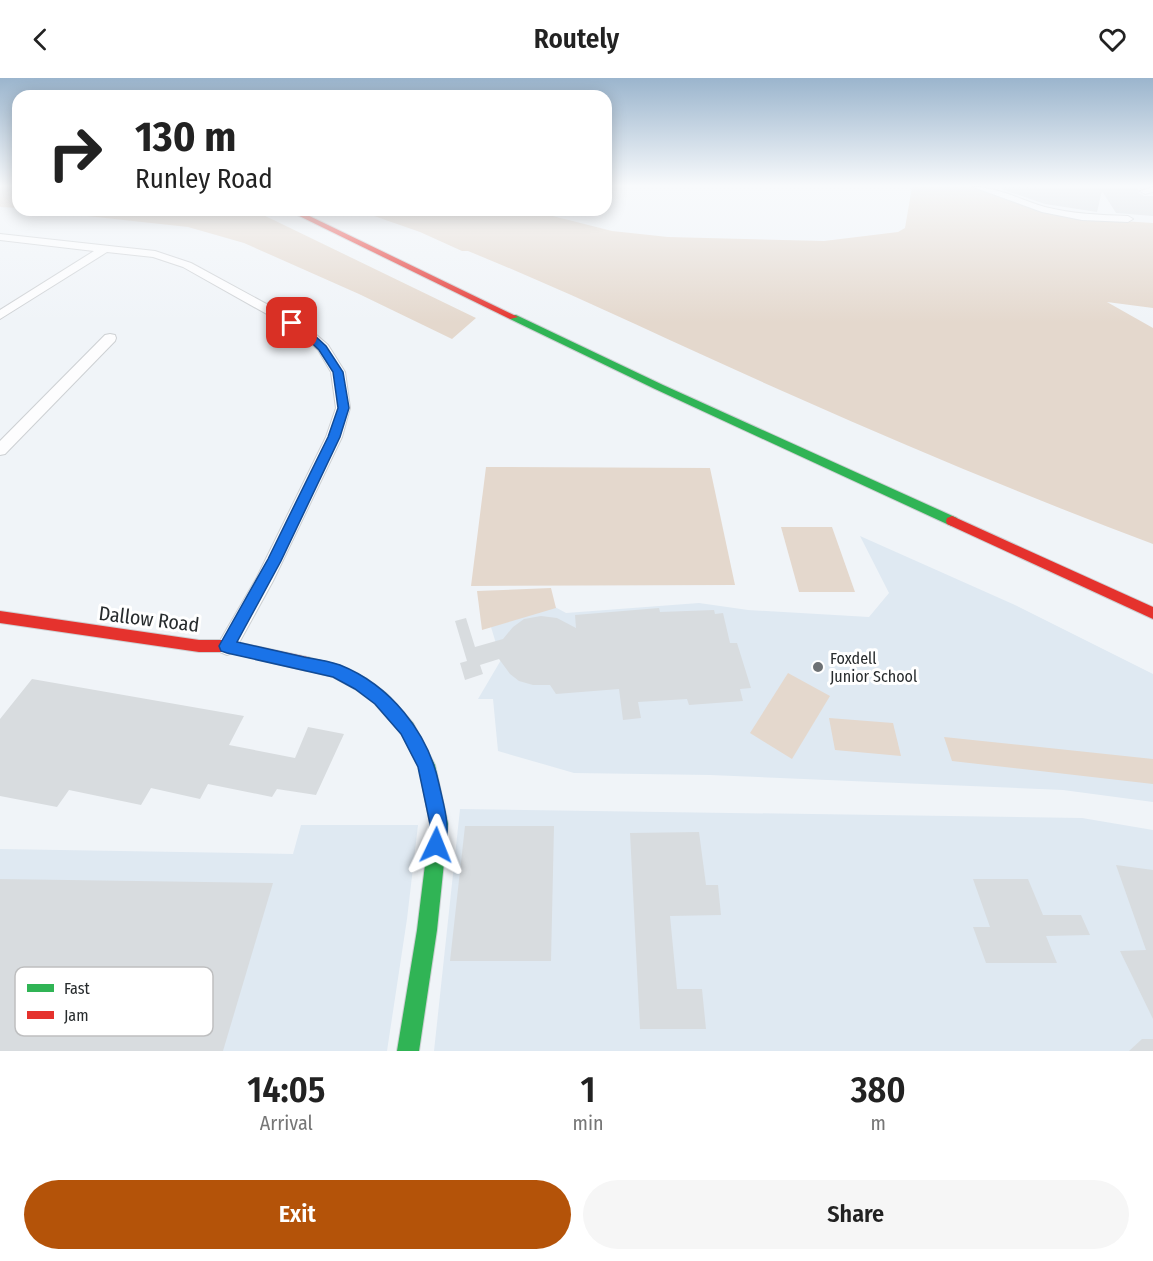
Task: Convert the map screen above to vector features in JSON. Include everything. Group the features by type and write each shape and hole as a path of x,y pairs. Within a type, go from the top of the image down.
{"main road":[{"path":"338,232 659,387 1153,613"},
{"name":"Dallow Road","path":"0,617 199,646 227,646 336,671 361,684 380,698 407,728 427,765 439,824 427,930 408,1051"}],"street":[{"path":"0,237 155,254 187,265 301,328 323,348 338,372 343,408 334,437 264,582 227,646"},
{"path":"0,315 106,248"},
{"path":"0,450 110,338"}],"shaded area":[{"path":"207,232 299,232 476,318 452,339 359,294 244,243"},
{"path":"421,232 625,232 668,237 824,241 895,232 1153,232 1153,308 1107,302 1153,328 1153,544 884,436 592,304"},
{"path":"486,467 710,468 735,585 471,586"},
{"path":"781,527 832,527 855,592 799,592"},
{"name":"Foxdell Junior School","path":"860,536 1015,605 1153,674 1153,802 1063,790 710,775 574,773 498,751 493,699 478,699 501,660 491,627 555,607 566,613 699,603 748,610 869,617 889,593"},
{"path":"551,588 556,608 482,630 477,591"},
{"path":"788,673 830,696 792,759 750,733"},
{"path":"829,718 893,723 901,756 835,750"},
{"path":"944,737 1153,759 1153,784 952,761"},
{"path":"460,809 1082,818 1153,830 1153,1051 434,1051"},
{"path":"301,825 418,825 407,919 387,1051 0,1051 0,849 293,854"}],"building":[{"path":"659,608 660,612 714,610 715,614 723,613 730,643 737,643 751,688 740,689 743,701 689,705 687,699 638,702 641,718 623,720 619,689 556,694 550,685 533,685 519,681 510,674 499,659 480,665 483,674 465,680 460,663 467,661 455,621 466,618 475,647 503,639 524,619 541,616 557,618 576,628 575,615"},
{"path":"32,679 244,716 229,745 295,758 308,727 344,734 316,795 277,789 272,797 208,784 200,799 151,788 141,805 69,790 57,807 0,796 0,719"},
{"path":"465,826 554,826 551,961 450,961"},
{"path":"699,832 706,885 718,885 721,915 670,916 677,989 702,989 706,1029 640,1029 630,833"},
{"path":"1116,865 1153,870 1153,1019 1120,951 1146,950"},
{"path":"0,879 273,883 223,1051 0,1051"},
{"path":"973,879 1028,879 1043,915 1081,915 1090,935 1046,936 1057,963 986,963 973,927 990,927"},
{"path":"1142,1039 1153,1039 1153,1051 1129,1051"}],"traffic: fast":[{"path":"513,317 659,387 952,521"},
{"path":"307,664 336,671 361,684 380,698 407,728 427,765 439,824 427,930 408,1051"}],"traffic: jam":[{"path":"337,232 513,317"},
{"path":"952,521 1153,613"},
{"path":"0,617 199,646 227,646 307,664"}],"place":[{"name":"Foxdell Junior School","path":"818,667"}],"route":[{"path":"292,323 323,348 338,372 343,408 334,437 264,582 227,646 336,671 361,684 380,698 407,728 427,765 439,824 436,845"}]}
